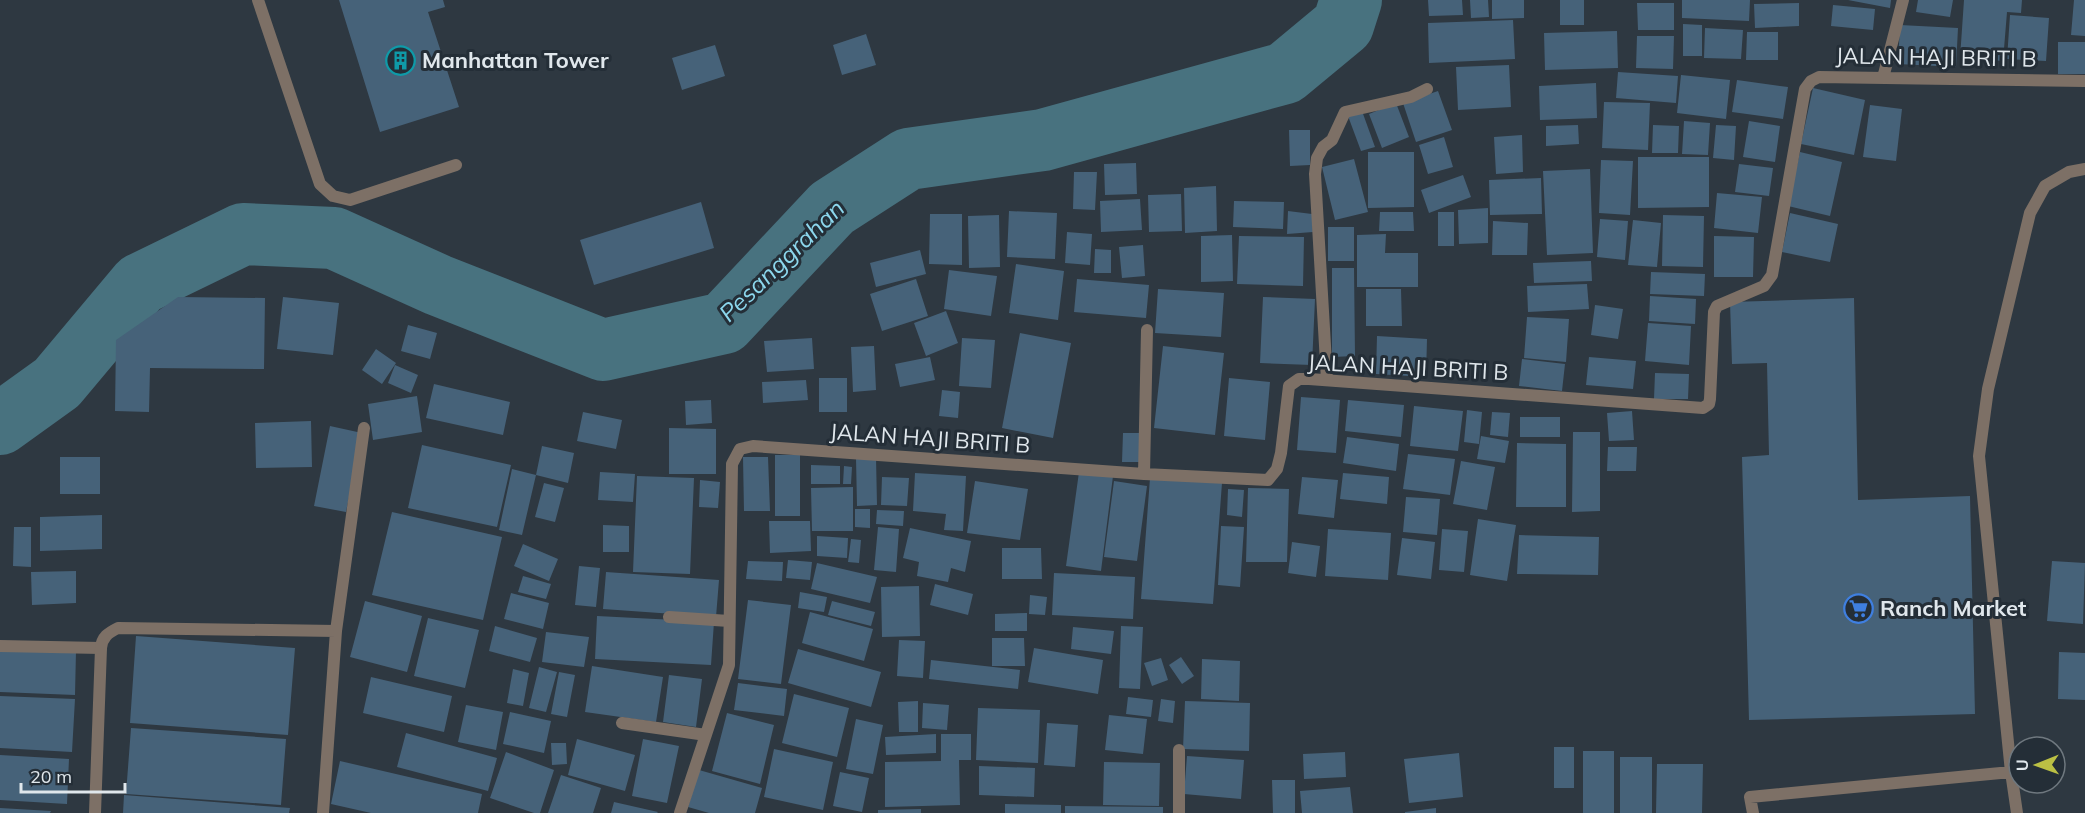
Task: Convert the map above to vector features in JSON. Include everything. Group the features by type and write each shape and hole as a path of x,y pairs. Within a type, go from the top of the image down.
{"street":[{"path":"258,0 320,184 333,195 350,200 456,165"},
{"path":"1883,78 1903,0"},
{"name":"JALAN HAJI BRITI B","path":"680,813 729,664 732,464 740,449 753,446 1144,474 1268,480 1277,469 1279,461 1289,386 1299,379 1703,408 1709,404 1710,399 1714,312 1717,306 1764,286 1772,275 1805,89 1811,81 1819,77 2085,81"},
{"path":"1327,380 1315,174 1317,158 1323,147 1332,140 1345,112 1411,97 1427,89"},
{"path":"2007,735 1979,456 1988,389 2030,213 2045,186 2069,172 2085,169"},
{"path":"1144,474 1147,330"},
{"path":"323,813 336,631 364,428"},
{"path":"669,617 729,621"},
{"path":"95,813 101,648 102,640 110,632 118,628 336,631"},
{"path":"0,646 101,648"},
{"path":"622,723 706,735"},
{"path":"1179,750 1179,813"},
{"path":"1753,813 1750,797 2007,772"},
{"path":"2014,795 2017,813"}],"building":[{"name":"Manhattan Tower","path":"339,0 443,0 445,7 428,12 459,107 380,132"},
{"path":"1428,0 1462,0 1463,15 1429,16"},
{"path":"1470,0 1488,0 1489,17 1471,18"},
{"path":"1492,0 1524,0 1524,18 1492,19"},
{"path":"1560,0 1584,0 1584,25 1560,25"},
{"path":"1682,0 1750,0 1749,21 1682,18"},
{"path":"1848,0 1891,0 1890,8"},
{"path":"1918,0 1953,0 1950,17 1916,12"},
{"path":"1964,0 2022,0 2021,13 2007,12 2003,61 1960,58"},
{"path":"2074,0 2085,0 2085,36 2071,35"},
{"path":"1637,3 1674,3 1674,30 1638,30"},
{"path":"1799,3 1799,26 1755,28 1754,4"},
{"path":"1833,5 1875,9 1873,30 1831,26"},
{"path":"2010,15 2049,18 2046,61 2007,59"},
{"path":"1513,20 1515,59 1429,63 1428,23"},
{"path":"1683,24 1702,25 1702,56 1683,56"},
{"path":"1900,25 1958,28 1956,67 1898,64"},
{"path":"1705,28 1743,30 1741,59 1704,58"},
{"path":"1617,31 1618,68 1545,70 1544,33"},
{"path":"1747,32 1778,32 1778,60 1746,60"},
{"path":"866,34 876,65 842,75 833,45"},
{"path":"1637,36 1674,36 1673,69 1636,68"},
{"path":"2058,42 2085,42 2085,74 2058,74"},
{"path":"715,45 725,76 682,90 672,58"},
{"path":"1509,65 1511,107 1458,110 1456,67"},
{"path":"1618,72 1678,76 1676,103 1616,98"},
{"path":"1681,75 1730,80 1726,119 1677,113"},
{"path":"1737,80 1788,87 1783,119 1732,112"},
{"path":"1596,83 1597,118 1540,120 1539,86"},
{"path":"1813,88 1865,100 1854,155 1801,144"},
{"path":"1438,91 1452,130 1416,142 1403,103"},
{"path":"1604,102 1650,103 1648,150 1602,148"},
{"path":"1396,103 1409,137 1382,148 1369,114"},
{"path":"1870,105 1902,109 1896,161 1863,157"},
{"path":"1362,111 1375,147 1361,151 1348,116"},
{"path":"1684,121 1710,123 1708,155 1682,154"},
{"path":"1749,121 1780,126 1775,162 1743,157"},
{"path":"1578,125 1579,144 1546,146 1546,126"},
{"path":"1653,125 1679,126 1678,153 1652,153"},
{"path":"1716,125 1736,126 1734,160 1713,158"},
{"path":"1289,130 1310,130 1310,165 1290,166"},
{"path":"1522,135 1523,172 1496,174 1494,137"},
{"path":"1444,137 1453,167 1428,174 1419,145"},
{"path":"1368,152 1414,152 1414,207 1368,208"},
{"path":"1800,152 1842,162 1830,216 1788,206"},
{"path":"1638,157 1709,157 1709,207 1638,208"},
{"path":"1354,159 1368,212 1335,220 1322,167"},
{"path":"1601,160 1633,161 1630,215 1599,213"},
{"path":"1136,163 1137,194 1105,195 1104,164"},
{"path":"1739,164 1773,168 1769,196 1735,192"},
{"path":"1590,169 1593,253 1547,255 1543,171"},
{"path":"1074,172 1097,172 1095,210 1073,209"},
{"path":"1463,175 1471,197 1429,213 1421,190"},
{"path":"1541,178 1542,214 1490,215 1489,180"},
{"path":"1216,186 1217,231 1185,233 1184,188"},
{"path":"1717,193 1762,197 1758,233 1714,228"},
{"path":"1181,194 1182,231 1149,232 1148,195"},
{"path":"1140,199 1142,230 1101,232 1100,201"},
{"path":"1234,201 1284,202 1283,229 1233,227"},
{"path":"701,202 714,248 594,285 580,240"},
{"path":"1488,208 1488,243 1459,244 1458,210"},
{"path":"1009,211 1057,213 1055,259 1007,257"},
{"path":"1288,211 1312,214 1313,232 1287,234"},
{"path":"1380,212 1413,212 1414,231 1379,231"},
{"path":"1438,212 1454,212 1454,246 1438,246"},
{"path":"1790,213 1838,224 1830,262 1782,252"},
{"path":"930,214 962,214 962,265 929,264"},
{"path":"999,215 1000,267 969,268 968,216"},
{"path":"1663,215 1704,216 1703,267 1662,266"},
{"path":"1600,219 1628,221 1625,260 1597,257"},
{"path":"1633,220 1661,223 1657,267 1628,265"},
{"path":"1493,221 1528,223 1527,255 1492,255"},
{"path":"1328,227 1354,227 1354,261 1328,261"},
{"path":"1067,232 1092,234 1090,265 1065,263"},
{"path":"1386,234 1385,253 1418,253 1418,287 1357,287 1357,235"},
{"path":"1232,235 1233,281 1201,282 1201,236"},
{"path":"1239,236 1304,237 1303,286 1237,284"},
{"path":"1714,236 1754,237 1753,277 1714,277"},
{"path":"1143,245 1145,276 1122,278 1119,247"},
{"path":"1095,249 1111,250 1111,273 1094,273"},
{"path":"920,250 926,274 876,287 870,263"},
{"path":"1591,261 1592,281 1534,283 1533,263"},
{"path":"1016,264 1064,271 1058,320 1009,313"},
{"path":"1332,268 1354,268 1355,356 1332,357"},
{"path":"949,270 997,276 991,316 944,309"},
{"path":"1651,272 1705,274 1704,296 1650,294"},
{"path":"916,279 928,316 882,331 870,294"},
{"path":"1077,279 1149,285 1146,318 1074,312"},
{"path":"1587,284 1589,309 1528,312 1527,286"},
{"path":"1158,289 1224,293 1221,337 1155,333"},
{"path":"1366,289 1401,289 1402,326 1366,326"},
{"path":"1650,296 1696,299 1695,324 1649,321"},
{"path":"178,297 265,298 264,369 150,368 149,412 115,411 116,340"},
{"path":"283,297 339,303 333,355 277,349"},
{"path":"1263,297 1315,299 1312,365 1260,363"},
{"name":"Ranch Market","path":"1854,298 1858,500 1970,496 1975,714 1749,720 1742,457 1769,455 1767,363 1732,364 1730,302"},
{"path":"1595,305 1623,309 1618,339 1591,335"},
{"path":"946,311 958,343 926,356 914,323"},
{"path":"1527,317 1569,319 1566,362 1524,358"},
{"path":"1648,323 1691,326 1689,365 1645,361"},
{"path":"408,325 437,333 430,359 401,351"},
{"path":"1020,333 1071,343 1053,438 1002,428"},
{"path":"1377,336 1427,339 1426,377 1376,374"},
{"path":"812,338 814,369 767,372 764,341"},
{"path":"962,338 995,340 991,388 959,386"},
{"path":"874,346 876,390 853,392 851,347"},
{"path":"1163,346 1224,353 1215,435 1154,428"},
{"path":"376,349 396,363 382,384 362,370"},
{"path":"930,357 935,380 900,387 895,364"},
{"path":"1589,357 1636,361 1633,389 1586,385"},
{"path":"1522,359 1565,364 1562,391 1519,386"},
{"path":"395,365 418,375 411,393 388,383"},
{"path":"1655,373 1689,374 1688,399 1654,399"},
{"path":"819,378 847,378 847,412 819,412"},
{"path":"1229,378 1270,382 1265,440 1224,436"},
{"path":"806,380 808,400 763,403 762,382"},
{"path":"434,384 510,402 503,435 426,418"},
{"path":"942,390 960,392 958,418 939,416"},
{"path":"417,396 422,432 373,440 368,404"},
{"path":"1301,397 1340,400 1336,453 1297,450"},
{"path":"711,400 712,423 686,425 685,401"},
{"path":"1348,400 1404,405 1401,437 1345,431"},
{"path":"1414,406 1463,411 1458,451 1410,446"},
{"path":"1467,410 1482,412 1479,444 1464,442"},
{"path":"1632,411 1634,440 1609,441 1607,413"},
{"path":"583,412 622,420 616,449 577,441"},
{"path":"1492,412 1510,413 1508,437 1490,435"},
{"path":"1520,417 1560,417 1560,437 1520,437"},
{"path":"311,421 312,467 256,468 255,423"},
{"path":"330,426 362,433 346,512 314,506"},
{"path":"669,428 716,429 716,474 669,474"},
{"path":"1573,432 1600,432 1600,511 1572,512"},
{"path":"1123,433 1140,433 1139,462 1122,462"},
{"path":"1481,436 1509,441 1505,463 1477,459"},
{"path":"1347,437 1399,444 1396,471 1343,463"},
{"path":"1517,443 1566,444 1566,507 1516,507"},
{"path":"422,445 511,465 497,527 408,508"},
{"path":"542,446 574,453 568,483 536,475"},
{"path":"1608,447 1637,447 1636,471 1607,471"},
{"path":"1408,454 1455,459 1450,495 1403,489"},
{"path":"775,455 800,455 800,516 775,516"},
{"path":"60,457 100,457 100,494 60,494"},
{"path":"743,457 768,457 770,511 744,511"},
{"path":"876,457 877,505 857,506 856,458"},
{"path":"1461,461 1495,467 1487,510 1453,504"},
{"path":"811,465 840,466 840,484 811,484"},
{"path":"844,466 852,467 851,484 843,484"},
{"path":"512,469 536,475 522,535 499,530"},
{"path":"600,472 635,474 633,502 598,500"},
{"path":"1079,472 1113,476 1101,571 1066,566"},
{"path":"915,473 966,476 963,531 944,530 946,514 913,511"},
{"path":"1343,473 1389,477 1387,504 1340,499"},
{"path":"637,476 694,478 690,574 633,572"},
{"path":"882,477 909,478 907,506 881,505"},
{"path":"1302,477 1338,480 1334,518 1298,514"},
{"path":"1150,478 1222,483 1213,604 1141,599"},
{"path":"700,480 720,482 718,508 699,507"},
{"path":"975,481 1028,489 1020,540 967,533"},
{"path":"1114,481 1147,486 1137,561 1104,557"},
{"path":"544,483 564,488 555,522 535,517"},
{"path":"853,487 853,531 812,531 811,488"},
{"path":"1248,488 1289,489 1287,562 1246,562"},
{"path":"1228,489 1244,490 1242,517 1227,515"},
{"path":"1406,497 1440,499 1437,535 1403,532"},
{"path":"855,509 870,509 870,528 855,527"},
{"path":"877,510 904,511 903,526 876,524"},
{"path":"392,512 502,537 483,620 372,595"},
{"path":"102,515 102,549 40,551 40,517"},
{"path":"1478,519 1516,525 1507,581 1470,575"},
{"path":"769,521 810,521 811,551 770,553"},
{"path":"603,525 629,526 629,552 603,552"},
{"path":"1221,526 1244,527 1240,587 1218,585"},
{"path":"14,527 31,527 31,567 13,566"},
{"path":"878,527 899,529 896,572 874,570"},
{"path":"910,528 971,541 965,572 951,568 948,582 917,576 919,562 903,558"},
{"path":"1328,529 1391,533 1388,580 1325,576"},
{"path":"1442,529 1468,531 1464,572 1439,570"},
{"path":"1519,535 1599,537 1598,575 1517,574"},
{"path":"817,536 848,538 847,558 817,556"},
{"path":"1402,538 1435,542 1431,579 1397,575"},
{"path":"851,539 861,540 859,563 848,562"},
{"path":"1292,542 1320,546 1316,577 1288,573"},
{"path":"523,544 558,559 549,581 514,566"},
{"path":"1002,548 1041,548 1042,579 1002,579"},
{"path":"788,560 812,562 810,580 786,578"},
{"path":"748,561 783,562 782,581 746,579"},
{"path":"2052,561 2085,563 2083,624 2047,621"},
{"path":"817,563 877,577 870,603 811,589"},
{"path":"579,566 600,568 596,607 575,605"},
{"path":"76,571 76,603 32,605 31,572"},
{"path":"606,572 719,580 716,617 603,609"},
{"path":"1054,573 1135,577 1133,619 1052,615"},
{"path":"523,576 551,584 546,599 518,592"},
{"path":"935,584 973,594 968,615 930,605"},
{"path":"919,586 920,636 882,637 881,587"},
{"path":"800,592 827,597 824,612 798,608"},
{"path":"511,593 549,603 543,629 504,619"},
{"path":"1030,595 1047,597 1045,615 1029,614"},
{"path":"748,600 791,605 781,684 738,679"},
{"path":"365,601 422,616 407,672 350,657"},
{"path":"832,601 875,612 871,626 828,615"},
{"path":"810,612 873,629 864,661 802,643"},
{"path":"1027,613 1027,631 995,631 995,614"},
{"path":"597,616 714,622 711,665 595,659"},
{"path":"428,618 479,630 465,688 414,676"},
{"path":"495,626 537,638 530,662 489,651"},
{"path":"1121,626 1143,627 1140,689 1119,688"},
{"path":"1073,627 1114,631 1111,654 1071,649"},
{"path":"546,632 589,637 584,667 542,662"},
{"path":"136,636 295,648 288,735 130,723"},
{"path":"992,638 1024,638 1025,666 992,666"},
{"path":"899,640 925,641 923,678 897,676"},
{"path":"1034,648 1103,660 1098,694 1028,682"},
{"path":"0,649 76,651 75,695 0,692"},
{"path":"798,649 881,672 871,707 788,683"},
{"path":"2059,652 2085,653 2085,700 2058,699"},
{"path":"1181,657 1194,676 1182,684 1169,665"},
{"path":"1161,658 1168,680 1152,686 1144,663"},
{"path":"1202,659 1240,661 1239,701 1201,699"},
{"path":"931,660 1020,670 1018,689 929,679"},
{"path":"592,666 663,677 656,722 585,712"},
{"path":"539,667 557,672 546,712 529,708"},
{"path":"513,669 529,673 523,706 507,703"},
{"path":"559,672 575,675 567,717 551,714"},
{"path":"669,675 702,679 696,727 663,722"},
{"path":"371,677 452,696 444,732 363,713"},
{"path":"738,683 787,689 784,716 734,710"},
{"path":"794,694 849,708 837,757 782,743"},
{"path":"0,696 75,699 72,752 0,748"},
{"path":"1128,697 1153,700 1151,717 1126,714"},
{"path":"1161,699 1175,701 1173,723 1158,721"},
{"path":"918,701 918,732 899,732 898,702"},
{"path":"1185,701 1250,703 1249,751 1183,749"},
{"path":"923,703 949,705 947,730 922,728"},
{"path":"466,705 503,712 496,750 458,742"},
{"path":"978,708 1040,710 1038,763 976,760"},
{"path":"510,712 551,721 544,753 503,744"},
{"path":"727,713 774,725 760,784 712,771"},
{"path":"1109,715 1147,719 1143,754 1105,750"},
{"path":"856,719 883,725 873,774 846,769"},
{"path":"1047,723 1078,725 1075,767 1044,765"},
{"path":"131,728 286,739 281,805 126,794"},
{"path":"406,733 497,758 488,791 397,767"},
{"path":"936,734 936,753 886,755 885,737"},
{"path":"941,734 971,734 971,760 959,760 960,805 885,807 885,762 941,761"},
{"path":"577,739 635,755 625,791 568,775"},
{"path":"643,739 679,746 667,803 632,796"},
{"path":"551,743 566,743 567,764 552,765"},
{"path":"1554,747 1574,747 1574,788 1554,788"},
{"path":"774,749 833,762 823,810 764,797"},
{"path":"1583,751 1614,751 1614,813 1583,813"},
{"path":"506,752 554,770 540,813 490,798"},
{"path":"1345,752 1346,777 1304,779 1303,754"},
{"path":"1459,753 1463,797 1409,803 1404,759"},
{"path":"0,755 69,759 67,804 0,800"},
{"path":"1187,756 1244,760 1241,799 1184,794"},
{"path":"1620,757 1652,757 1652,813 1620,813"},
{"path":"340,761 482,794 478,813 371,813 331,804"},
{"path":"1104,762 1160,763 1159,806 1103,805"},
{"path":"1657,764 1703,764 1702,813 1656,813"},
{"path":"979,766 1035,768 1034,797 979,795"},
{"path":"699,770 762,788 755,813 709,813 688,807"},
{"path":"840,772 869,778 862,812 833,806"},
{"path":"561,775 601,788 593,813 548,813"},
{"path":"1272,780 1295,780 1295,813 1273,813"},
{"path":"1350,787 1353,813 1302,813 1300,791"},
{"path":"124,795 290,808 289,813 123,813"},
{"path":"614,802 658,812 611,813"},
{"path":"1005,804 1061,805 1061,813 1005,813"},
{"path":"1065,806 1163,807 1163,813 1065,813"},
{"path":"0,808 51,811 50,813 0,813"},
{"path":"1436,808 1436,813 1405,813 1405,812"},
{"path":"921,809 921,813 878,813 878,810"}],"waterway":[{"name":"Pesanggrahan","path":"0,424 57,383 140,284 243,234 334,238 438,285 603,350 724,323 832,208 908,159 1043,140 1285,73 1343,25 1351,0"}],"place":[{"name":"Manhattan Tower","path":"401,60"},
{"name":"Ranch Market","path":"1859,608"}]}
